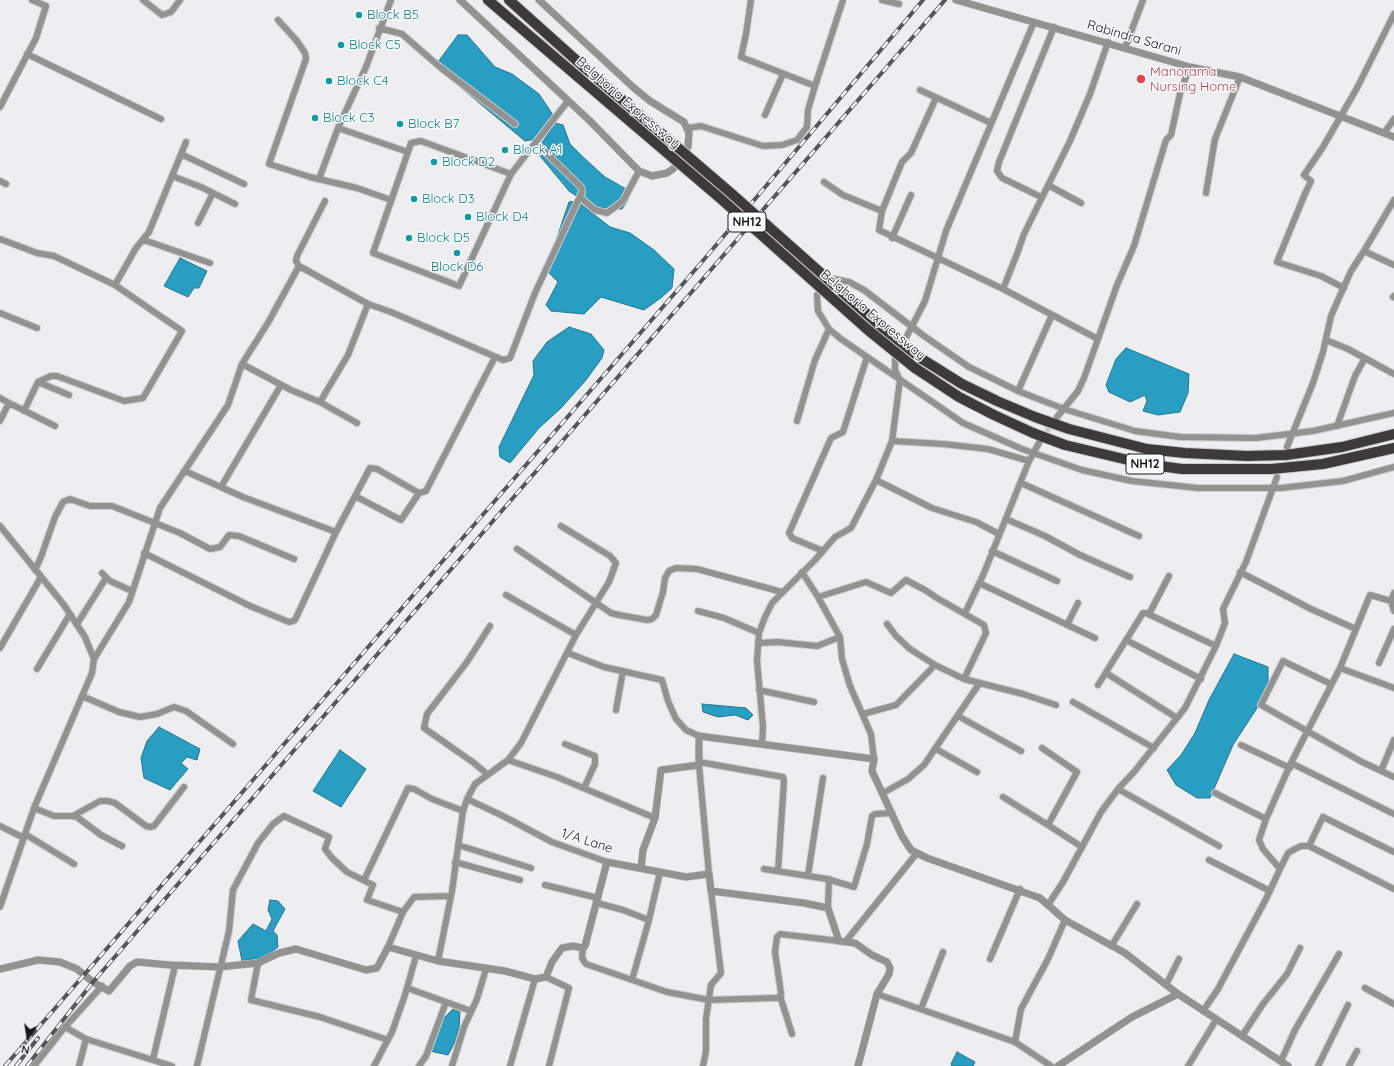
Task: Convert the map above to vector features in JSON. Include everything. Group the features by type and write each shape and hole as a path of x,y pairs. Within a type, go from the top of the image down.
{"highway":[{"name":"Belghoria Expressway","path":"488,0 721,199 868,330 915,368 959,396 994,415 1065,445 1145,464 1182,468 1271,469 1323,464 1394,448"},
{"name":"Belghoria Expressway","path":"509,0 585,68 726,189 872,319 922,359 962,384 996,401 1068,429 1147,448 1185,453 1247,456 1286,454 1335,448 1394,434"}],"street":[{"path":"0,107 36,38 46,6 32,0"},
{"path":"143,0 162,16 171,12 180,0"},
{"path":"319,179 338,128 366,67 379,28 391,0"},
{"path":"460,0 589,120 639,171 645,175 659,176 667,173 678,165 688,147 688,128 684,122 650,101 634,88 539,0"},
{"path":"751,0 746,34 740,57 815,86"},
{"path":"688,128 701,126 764,146 782,145 797,140 807,127 808,110 843,0"},
{"path":"882,0 899,4"},
{"name":"Rabindra Sarani","path":"956,0 1108,42 1190,67 1240,77 1394,138"},
{"path":"1125,48 1143,0"},
{"path":"1344,288 1321,276 1277,262 1311,181 1304,175 1357,88 1394,14"},
{"path":"278,20 297,41 305,53 306,59 270,164 319,179 357,188 391,200"},
{"path":"762,744 763,727 758,661 760,633 772,603 835,537 850,528 876,480 892,441 900,380 894,370 895,359 925,301 940,257 946,231 1034,22"},
{"path":"1041,197 1002,178 997,171 998,162 1054,27"},
{"path":"379,28 402,34 441,68 515,124"},
{"path":"1003,288 1018,254 1024,234 1090,94 1108,42"},
{"path":"27,54 161,120"},
{"path":"1057,417 1078,391 1084,378 1117,285 1134,246 1166,140 1171,135 1181,89 1190,67"},
{"path":"765,115 783,74"},
{"path":"1206,193 1215,139 1240,77"},
{"path":"920,90 991,123"},
{"path":"936,98 911,153 902,162 882,211 879,230 892,238 940,257 1003,288 1098,339"},
{"path":"511,174 421,141 411,143 373,254 459,286 511,174 521,159 536,143 568,100"},
{"path":"1384,133 1394,119"},
{"path":"338,128 408,152"},
{"path":"115,285 136,248 144,240 152,225 186,142"},
{"path":"325,201 297,256 296,261 299,266 368,304 392,312 503,360 510,358 535,293 582,192 581,187 536,143"},
{"path":"181,154 244,184"},
{"path":"580,197 595,210 607,213 623,201 639,171"},
{"path":"172,176 235,204"},
{"path":"824,182 843,195 882,211"},
{"path":"1048,185 1081,202"},
{"path":"198,223 213,193"},
{"path":"892,238 912,195"},
{"path":"1287,447 1313,383 1326,340 1331,316 1351,271 1364,252 1394,200"},
{"path":"0,239 37,253 54,256 115,285 182,331 143,398 124,401 57,376 51,376 38,382 24,410"},
{"path":"144,240 210,263"},
{"path":"1364,252 1394,265"},
{"path":"0,908 34,808 92,673 94,659 129,602 160,508 228,405 242,364 270,321 299,266"},
{"path":"1394,413 1337,426 1292,434 1256,438 1180,436 1135,431 1064,408 1018,391 969,367 864,290 849,282 834,280 827,283 816,295 818,311 829,329 963,423 1022,449 1082,470 1132,481 1198,488 1273,488 1343,481 1394,467"},
{"path":"320,402 348,355 368,304"},
{"path":"0,314 37,328"},
{"path":"1018,391 1052,315"},
{"path":"797,421 815,360 829,329"},
{"path":"1326,340 1365,358 1394,374"},
{"path":"355,496 401,520 419,493 426,491 495,357"},
{"path":"822,551 792,538 789,533 831,438 843,432 867,357"},
{"path":"1337,426 1355,376 1365,358"},
{"path":"242,364 281,385 320,402 357,423"},
{"path":"38,382 69,395"},
{"path":"221,487 281,385"},
{"path":"0,398 55,426"},
{"path":"0,421 9,403"},
{"path":"892,441 943,444 988,449 1029,461"},
{"path":"965,613 980,583 1029,461 1040,441"},
{"path":"144,553 250,606 289,622 295,620 336,532 368,472 373,467 419,493"},
{"path":"185,471 221,487 336,532"},
{"path":"1048,905 1063,882 1101,812 1118,789 1154,748 1185,708 1201,679 1225,623 1223,609 1265,511 1277,477"},
{"path":"876,480 932,508 976,522 999,534"},
{"path":"1021,483 1138,536"},
{"path":"35,570 55,517 63,502 70,499 90,506 112,506 180,533 210,549 220,548 229,535 239,536 294,559"},
{"path":"1006,519 1045,536 1080,555 1130,577"},
{"path":"0,526 70,614 85,636 94,659"},
{"path":"438,961 451,896 463,811 467,799 475,784 508,760 522,743 576,635 609,582 616,563 610,556 561,526"},
{"path":"517,549 597,602 611,613 647,620 652,619 656,615 668,571 676,568 697,569 782,592"},
{"path":"992,551 1058,581"},
{"path":"802,572 840,637 842,659 850,686 872,734 874,759 872,771 911,850 984,878 1020,889 1040,898 1065,920 1125,953 1178,994 1288,1066"},
{"path":"1240,572 1311,609 1356,629"},
{"path":"77,624 104,575 110,581 132,591"},
{"path":"1149,614 1170,576"},
{"path":"0,648 41,577"},
{"path":"818,597 866,582 892,592 906,580 965,613 984,625 986,633 964,679"},
{"path":"980,583 1096,638"},
{"path":"1394,592 1391,601 1394,611"},
{"path":"506,595 576,635"},
{"path":"1280,869 1263,849 1259,840 1266,818 1307,731 1340,668 1370,595 1391,601"},
{"path":"1067,625 1078,603"},
{"path":"698,611 724,618 760,633"},
{"path":"37,669 70,614"},
{"path":"1098,685 1142,614 1149,614 1216,646"},
{"path":"887,624 902,643 935,665 964,679 979,684 1024,694 1056,705"},
{"path":"487,774 474,763 424,728 427,714 467,662 490,626"},
{"path":"1379,663 1394,629"},
{"path":"760,643 778,642 817,646 840,637"},
{"path":"1126,640 1201,679"},
{"path":"568,652 604,667 662,680 668,702 676,719 686,730 700,736 874,759"},
{"path":"1331,684 1285,662 1280,664 1262,705 1307,731 1394,777"},
{"path":"863,714 896,705 935,665"},
{"path":"1340,668 1394,688"},
{"path":"616,710 623,671"},
{"path":"1106,672 1177,718"},
{"path":"883,793 915,773 924,765 979,684"},
{"path":"759,690 814,702"},
{"path":"82,696 120,712 140,717 157,714 174,707 186,711 233,744"},
{"path":"1073,702 1154,748"},
{"path":"958,716 1021,750"},
{"path":"700,736 699,764 709,874 721,973 710,985 706,1019 706,1051 703,1066"},
{"path":"1382,771 1394,740"},
{"path":"565,744 595,756 595,764 584,788"},
{"path":"1240,745 1290,766 1394,814"},
{"path":"1042,748 1077,772 1048,825"},
{"path":"936,749 977,772"},
{"path":"508,760 557,777 654,818"},
{"path":"640,868 643,850 654,818 661,770 699,764 783,776 784,781 778,871"},
{"path":"808,875 823,778"},
{"path":"34,808 54,816 73,816 100,801 108,801 115,803 146,826 150,827 154,826 184,787"},
{"path":"364,880 408,788 414,789 432,799 463,811"},
{"path":"1118,789 1219,846"},
{"path":"1215,793 1266,818"},
{"path":"1003,797 1082,847"},
{"name":"1/A Lane","path":"467,799 552,842 607,862 686,877 709,874"},
{"path":"764,869 830,879 853,887 855,886 872,816 875,814 892,813"},
{"path":"73,816 101,835 122,846"},
{"path":"197,1066 207,1029 219,967 229,931 233,890 258,843 273,824 284,816 330,837 325,849 332,858 347,872 373,885 367,900 403,912"},
{"path":"1309,846 1323,817 1394,852"},
{"path":"0,826 25,836 74,864"},
{"path":"458,845 531,868"},
{"path":"1203,1011 1218,989 1270,891 1288,853 1301,846 1309,846 1394,889"},
{"path":"842,941 918,853"},
{"path":"1209,860 1270,891"},
{"path":"456,862 520,880"},
{"path":"607,862 587,942 583,948 582,958 584,962 667,992 709,1000 774,998 781,996"},
{"path":"632,980 649,920 660,872"},
{"path":"830,879 828,908 842,941"},
{"path":"545,885 598,901 649,920"},
{"path":"990,959 1020,889"},
{"path":"711,891 804,903 828,908"},
{"path":"0,969 38,960 60,962 77,969 110,991 130,966 137,962 175,966 219,967 258,963 280,953 296,949 366,970 377,968 403,912 414,897 451,896"},
{"path":"1112,945 1137,904"},
{"path":"1015,1042 1021,1009 1048,959 1065,920"},
{"path":"792,1034 781,999 775,952 777,937 780,934 855,943 872,955 887,962 890,968 889,974 877,994 858,1066"},
{"path":"546,977 552,962 562,948 573,946 583,948"},
{"path":"388,947 438,961 535,979 546,977 569,988 549,1066"},
{"path":"1242,1036 1263,1004 1286,974 1300,948"},
{"path":"921,1009 944,952"},
{"path":"1282,1061 1295,1030 1338,954"},
{"path":"374,1066 388,1040 407,988 416,956"},
{"path":"1166,985 1179,959"},
{"path":"258,963 251,1000 320,1017 388,1040"},
{"path":"153,1059 175,966"},
{"path":"452,1066 464,1026 486,969"},
{"path":"510,1066 535,979"},
{"path":"34,1066 65,1027 102,986"},
{"path":"407,988 471,1011"},
{"path":"1365,988 1394,1004"},
{"path":"877,994 1015,1042 1051,1066"},
{"path":"1058,1066 1132,1017 1178,994"},
{"path":"419,1066 426,1056 446,1002"},
{"path":"1318,1066 1348,1005"},
{"path":"1188,1066 1216,1020"},
{"path":"65,1027 86,1039 172,1066"},
{"path":"79,1066 86,1039"},
{"path":"1349,1066 1357,1051"}],"water":[{"path":"458,35 467,35 495,67 512,74 539,94 553,115 536,139 525,141 435,66"},
{"path":"555,123 563,125 570,144 584,158 605,177 626,189 628,200 622,209 608,209 590,205 569,191 540,156 538,149"},
{"path":"577,201 610,227 630,233 654,250 674,269 672,288 644,310 601,297 584,314 551,311 546,305 558,282 546,270 569,202"},
{"path":"180,258 207,271 199,288 194,288 188,297 164,286"},
{"path":"569,327 591,334 604,350 602,358 586,380 561,408 539,428 510,463 500,457 499,447 534,375 533,361 547,342"},
{"path":"1126,348 1189,374 1188,393 1180,412 1158,415 1143,411 1147,401 1145,395 1130,402 1109,392 1106,385 1116,359"},
{"path":"1234,654 1268,667 1268,684 1257,708 1233,745 1210,798 1197,798 1176,785 1167,770 1181,755 1195,733 1209,700"},
{"path":"702,704 746,708 753,715 748,720 735,715 718,717 703,712"},
{"path":"159,727 200,749 197,760 187,757 181,763 188,769 170,790 144,778 141,758 147,741"},
{"path":"340,750 366,769 341,807 313,791"},
{"path":"270,900 278,901 285,909 273,931 277,935 278,947 265,957 242,961 238,941 253,924 266,931 272,919 268,910"},
{"path":"453,1009 460,1012 459,1028 454,1044 448,1055 430,1051 444,1018"},
{"path":"957,1052 975,1062 973,1066 952,1066 951,1064"}],"tunnel":[{"path":"1041,439 1054,421"}],"railway":[{"path":"5,1066 701,263 923,0"},
{"path":"27,1066 93,982 945,0"},
{"path":"16,1066 38,1038"}],"place":[{"name":"Block B5","path":"359,15"},
{"name":"Block C5","path":"341,45"},
{"name":"Manorama Nursing Home","path":"1141,79"},
{"name":"Block C4","path":"329,81"},
{"name":"Block C3","path":"315,118"},
{"name":"Block B7","path":"400,124"},
{"name":"Block A1","path":"505,150"},
{"name":"Block D2","path":"434,162"},
{"name":"Block D3","path":"414,199"},
{"name":"Block D4","path":"468,217"},
{"name":"Block D5","path":"409,238"},
{"name":"Block D6","path":"457,253"}]}
